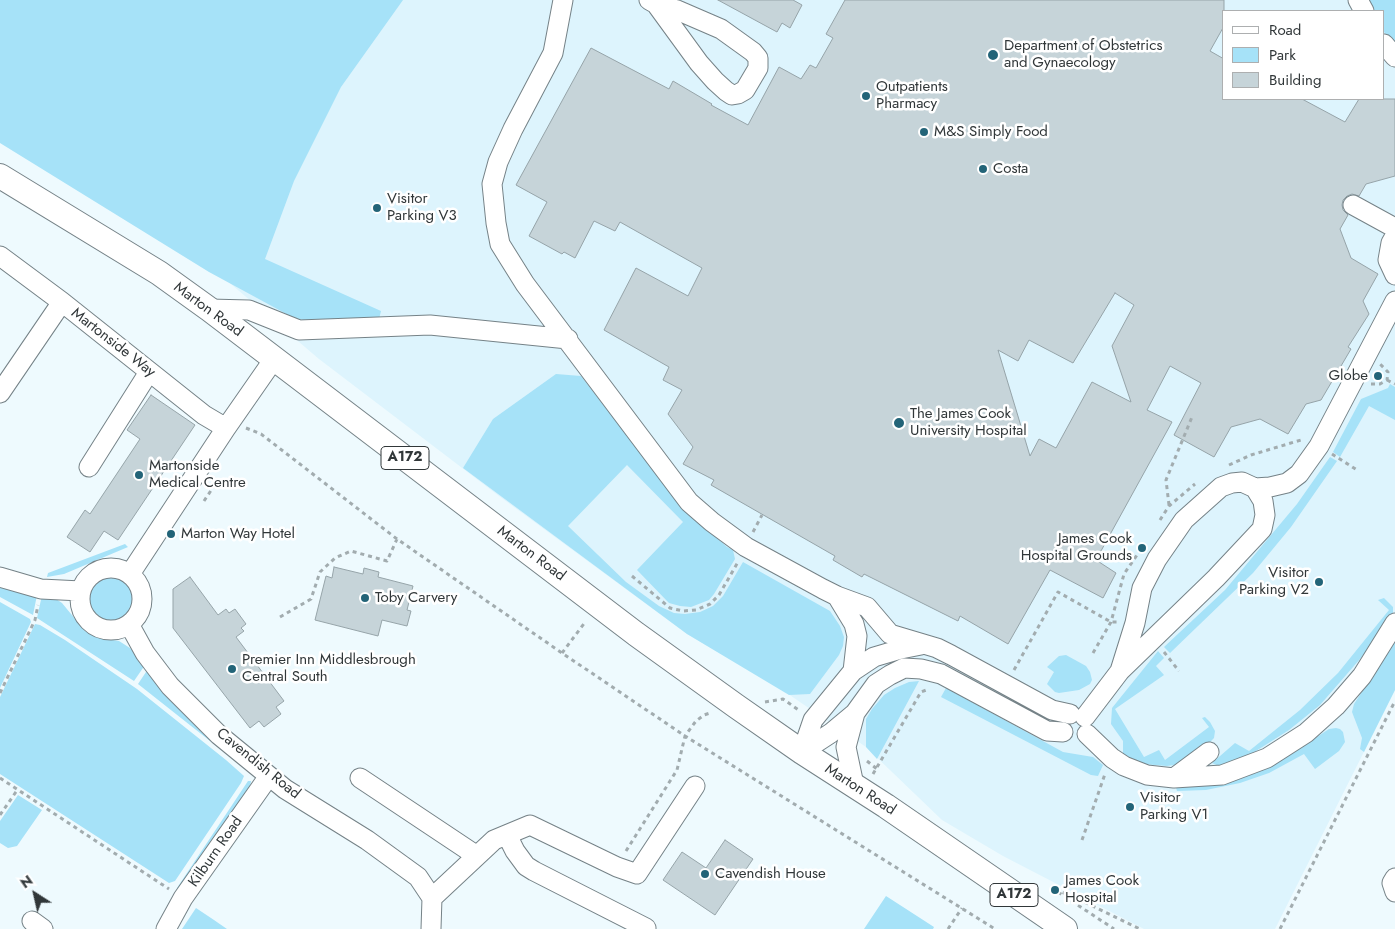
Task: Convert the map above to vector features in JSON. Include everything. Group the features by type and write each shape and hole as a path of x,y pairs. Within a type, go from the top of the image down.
{"main road":[{"name":"Marton Road","path":"0,176 158,274 209,309 598,605 736,706 1065,929"}],"street":[{"path":"564,0 553,53 513,129 498,162 492,184 500,244 525,284 689,502 712,522 746,547 837,596 867,607 890,634 937,648 1052,710 1081,722 1112,758 1124,766 1147,775 1174,778 1222,775 1267,758 1306,733 1336,706 1362,676 1395,623"},
{"path":"653,2 721,29 754,52 758,58 758,68 745,90 732,95 715,81 653,2"},
{"path":"1385,45 1395,57"},
{"path":"1353,205 1395,228"},
{"path":"1395,236 1391,243 1388,260 1395,275"},
{"name":"Martonside Way","path":"0,256 62,302 204,415 226,428"},
{"path":"1120,671 1135,623 1142,588 1156,559 1184,520 1221,487 1242,482 1255,488 1270,487 1286,483 1299,474 1319,446 1395,301"},
{"path":"0,393 62,302"},
{"path":"209,309 249,310 299,330 430,325 568,339"},
{"path":"130,574 274,359"},
{"path":"89,467 149,372"},
{"path":"802,752 832,733 855,712 876,684 904,668 921,669 941,674 1047,731 1063,732 1072,740 1081,739 1081,722 1120,671 1209,585 1262,529 1265,516 1263,501 1255,488"},
{"path":"101,569 121,569 137,581 141,590 141,609 136,618 120,629 102,629 93,625 81,610 80,591 92,574 101,569"},
{"path":"0,577 41,588 80,591"},
{"path":"837,596 854,624 857,636 853,671"},
{"name":"Cavendish Road","path":"129,624 146,653 170,686 219,735 285,789 367,840 418,877 432,898"},
{"path":"802,752 813,720 853,671 874,657 922,645"},
{"path":"855,712 847,744 849,763 859,788"},
{"path":"1174,778 1209,752"},
{"name":"Kilburn Road","path":"166,929 183,898 269,776"},
{"path":"360,778 476,856"},
{"path":"431,929 432,898 494,840 530,825 617,867 637,874 695,786"},
{"path":"507,835 515,851 526,866 646,928"},
{"path":"1395,878 1392,883 1395,892"}],"path":[{"path":"1387,380 1395,384"},
{"path":"1169,506 1166,480 1192,417"},
{"path":"226,428 240,426 261,434 397,538 685,736 995,929"},
{"path":"1226,466 1251,454 1307,439 1357,470"},
{"path":"204,502 216,483"},
{"path":"632,576 670,608 683,611 696,610 710,604 719,595 762,515"},
{"path":"280,617 311,599 320,572 335,558 351,551 387,560 397,538"},
{"path":"0,693 35,620 41,588"},
{"path":"1012,674 1058,592 1110,622 1093,653"},
{"path":"562,653 598,605"},
{"path":"859,788 876,769 921,692 935,688 941,674"},
{"path":"617,867 677,770 685,736 696,721 704,715 736,706 783,699 813,720"},
{"path":"1280,929 1395,701"},
{"path":"847,744 876,769"},
{"path":"1082,840 1112,758"},
{"path":"0,778 183,898"},
{"path":"0,816 18,789"},
{"path":"1114,929 1055,890 1070,895 1140,929"},
{"path":"948,929 962,908"}],"shaded area":[{"name":"The James Cook University Hospital","path":"358,0 1395,0 1395,690 1275,929 1144,929 1003,856 942,820 866,747 775,685 687,634 499,496 319,359 225,279"}],"green space":[{"path":"0,0 403,0 341,87 294,181 265,259 381,311 378,323 317,324 292,317 209,272 0,143"},
{"path":"1366,0 1395,0 1395,46 1385,33 1385,10 1371,10"},
{"path":"556,374 581,376 680,504 727,547 733,550 735,559 709,600 691,607 669,603 637,570 683,522 627,465 568,526 626,582 659,606 674,613 700,612 713,606 723,596 743,562 830,611 840,626 844,637 843,646 839,655 810,694 789,695 687,634 463,468 493,419"},
{"path":"1390,384 1395,387 1395,420 1369,406 1340,457 1333,452 1361,399 1388,388"},
{"path":"1330,457 1337,461 1291,527 1253,573 1170,653 1164,647 1225,590 1297,504"},
{"path":"125,544 128,547 64,574 47,577 48,573"},
{"path":"111,575 120,577 128,582 133,590 135,599 133,608 128,616 120,621 111,623 102,621 94,616 89,608 87,599 89,590 94,582 102,577"},
{"path":"0,583 37,595 33,615 0,597"},
{"path":"42,595 62,603 85,631 101,638 119,641 130,648 145,665 134,681 37,618"},
{"path":"1384,598 1393,607 1390,620 1360,659 1320,705 1289,730 1245,758 1219,766 1212,763 1235,743 1249,751 1300,710 1338,673 1389,610 1378,600"},
{"path":"0,602 30,619 31,622 0,688"},
{"path":"35,624 65,640 137,689 244,776 175,881 169,883 0,774 0,697"},
{"path":"1395,641 1395,690 1364,752 1360,749 1362,738 1352,712 1354,704"},
{"path":"1158,651 1164,658 1156,666 1164,675 1115,709 1144,757 1159,750 1165,760 1209,727 1202,718 1205,717 1210,722 1215,731 1214,738 1207,745 1181,764 1167,766 1143,764 1128,758 1123,754 1123,741 1111,724 1112,708"},
{"path":"1066,655 1086,666 1092,680 1090,684 1079,690 1059,693 1055,692 1047,684 1054,672 1047,667 1059,656"},
{"path":"148,669 246,765 248,771 138,684"},
{"path":"919,681 877,759 866,747 866,719 884,695 909,682"},
{"path":"946,688 1063,752 1093,757 1103,765 1098,776 1091,775 941,697"},
{"path":"1336,728 1343,732 1345,742 1339,751 1315,769 1304,754 1269,773 1240,783 1206,790 1177,791 1175,784 1255,771 1285,758 1329,729"},
{"path":"248,781 251,781 250,787 181,890 177,888"},
{"path":"18,795 42,810 17,846 8,848 0,843 0,821"},
{"path":"886,896 934,927 933,929 864,929"},
{"path":"196,908 214,920 227,929 182,929"}],"building":[{"path":"718,0 793,0 802,5 790,28 782,23 777,32"},
{"path":"845,0 1224,0 1222,30 1210,51 1222,58 1222,100 1304,100 1345,122 1358,100 1395,99 1395,176 1366,184 1359,196 1352,194 1343,200 1343,210 1348,215 1340,229 1351,258 1378,274 1363,301 1369,314 1348,347 1351,349 1321,400 1306,404 1288,434 1260,419 1231,427 1214,457 1174,435 1201,383 1170,366 1147,410 1172,422 1096,560 1116,573 1103,598 1050,570 1008,644 960,616 958,621 864,574 862,577 833,560 835,556 711,485 714,480 683,464 693,447 668,414 682,390 663,380 669,367 604,330 636,268 688,296 702,268 620,222 615,231 594,221 575,258 564,252 562,254 529,236 547,202 516,185 591,48 669,89 673,81 748,125 779,67 801,79 810,65 816,68 833,38 826,34","holes":["1115,293 1134,305 1112,346 1131,402 1092,382 1056,448 1039,439 1030,456 998,350 1018,361 1029,340 1073,363"]},
{"name":"Martonside Medical Centre","path":"151,395 195,425 118,540 104,531 90,552 67,537 85,510 90,514 140,439 127,430"},
{"name":"Toby Carvery","path":"334,567 363,574 364,568 379,572 378,577 413,586 407,610 411,611 407,626 382,620 378,636 315,620 326,576 332,578"},
{"name":"Premier Inn Middlesbrough Central South","path":"190,577 218,615 226,609 229,613 235,609 246,624 241,628 244,631 236,637 284,701 276,707 281,714 264,727 259,721 250,728 173,628 173,589"},
{"name":"Cavendish House","path":"725,840 753,859 715,915 663,880 682,852 706,868"}],"place":[{"name":"Department of Obstetrics and Gynaecology","path":"993,55"},
{"name":"Outpatients Pharmacy","path":"866,96"},
{"name":"M&S Simply Food","path":"924,132"},
{"name":"Costa","path":"983,169"},
{"name":"Visitor Parking V3","path":"377,208"},
{"name":"Globe","path":"1378,376"},
{"name":"The James Cook University Hospital","path":"899,423"},
{"name":"Martonside Medical Centre","path":"139,475"},
{"name":"Marton Way Hotel","path":"171,534"},
{"name":"James Cook Hospital Grounds","path":"1142,548"},
{"name":"Visitor Parking V2","path":"1319,582"},
{"name":"Toby Carvery","path":"365,598"},
{"name":"Premier Inn Middlesbrough Central South","path":"232,669"},
{"name":"Visitor Parking V1","path":"1130,807"},
{"name":"Cavendish House","path":"705,874"},
{"name":"James Cook Hospital","path":"1055,890"}]}
